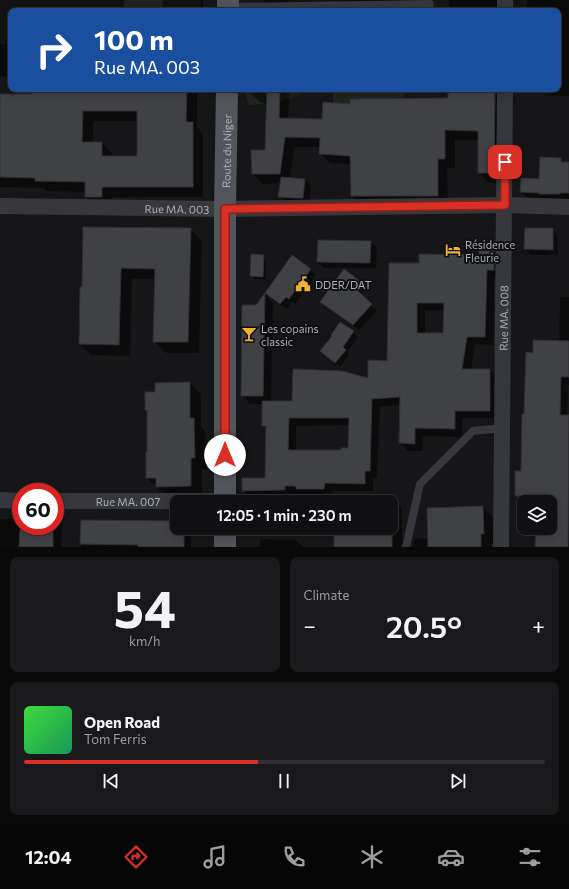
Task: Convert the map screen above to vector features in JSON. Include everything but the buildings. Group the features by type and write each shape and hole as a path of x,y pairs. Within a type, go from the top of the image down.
{"main road":[{"name":"Route du Niger","path":"225,495 225,209 227,92"},
{"path":"225,535 225,547"}],"street":[{"name":"Rue MA. 008","path":"501,547 505,92"},
{"name":"Rue MA. 003","path":"0,206 225,209 505,205 569,207"},
{"path":"0,500 12,501"},
{"name":"Rue MA. 007","path":"64,501 170,502"}],"lane":[{"path":"228,6 430,4"},
{"path":"406,547 420,484 473,431 501,428"}],"shaded area":[{"path":"0,0 201,0 201,8 8,8 8,43 0,44"},
{"path":"290,0 334,0 359,5 359,8 281,8"},
{"path":"245,92 306,92 279,103 249,105"},
{"path":"332,92 406,92 404,96 381,107 333,121"}],"place":[{"name":"Résidence Fleurie","path":"453,250"},
{"name":"DDER/DAT","path":"303,284"},
{"name":"Les copains classic","path":"249,334"}],"route":[{"path":"225,455 225,209 505,205 505,162"}]}
